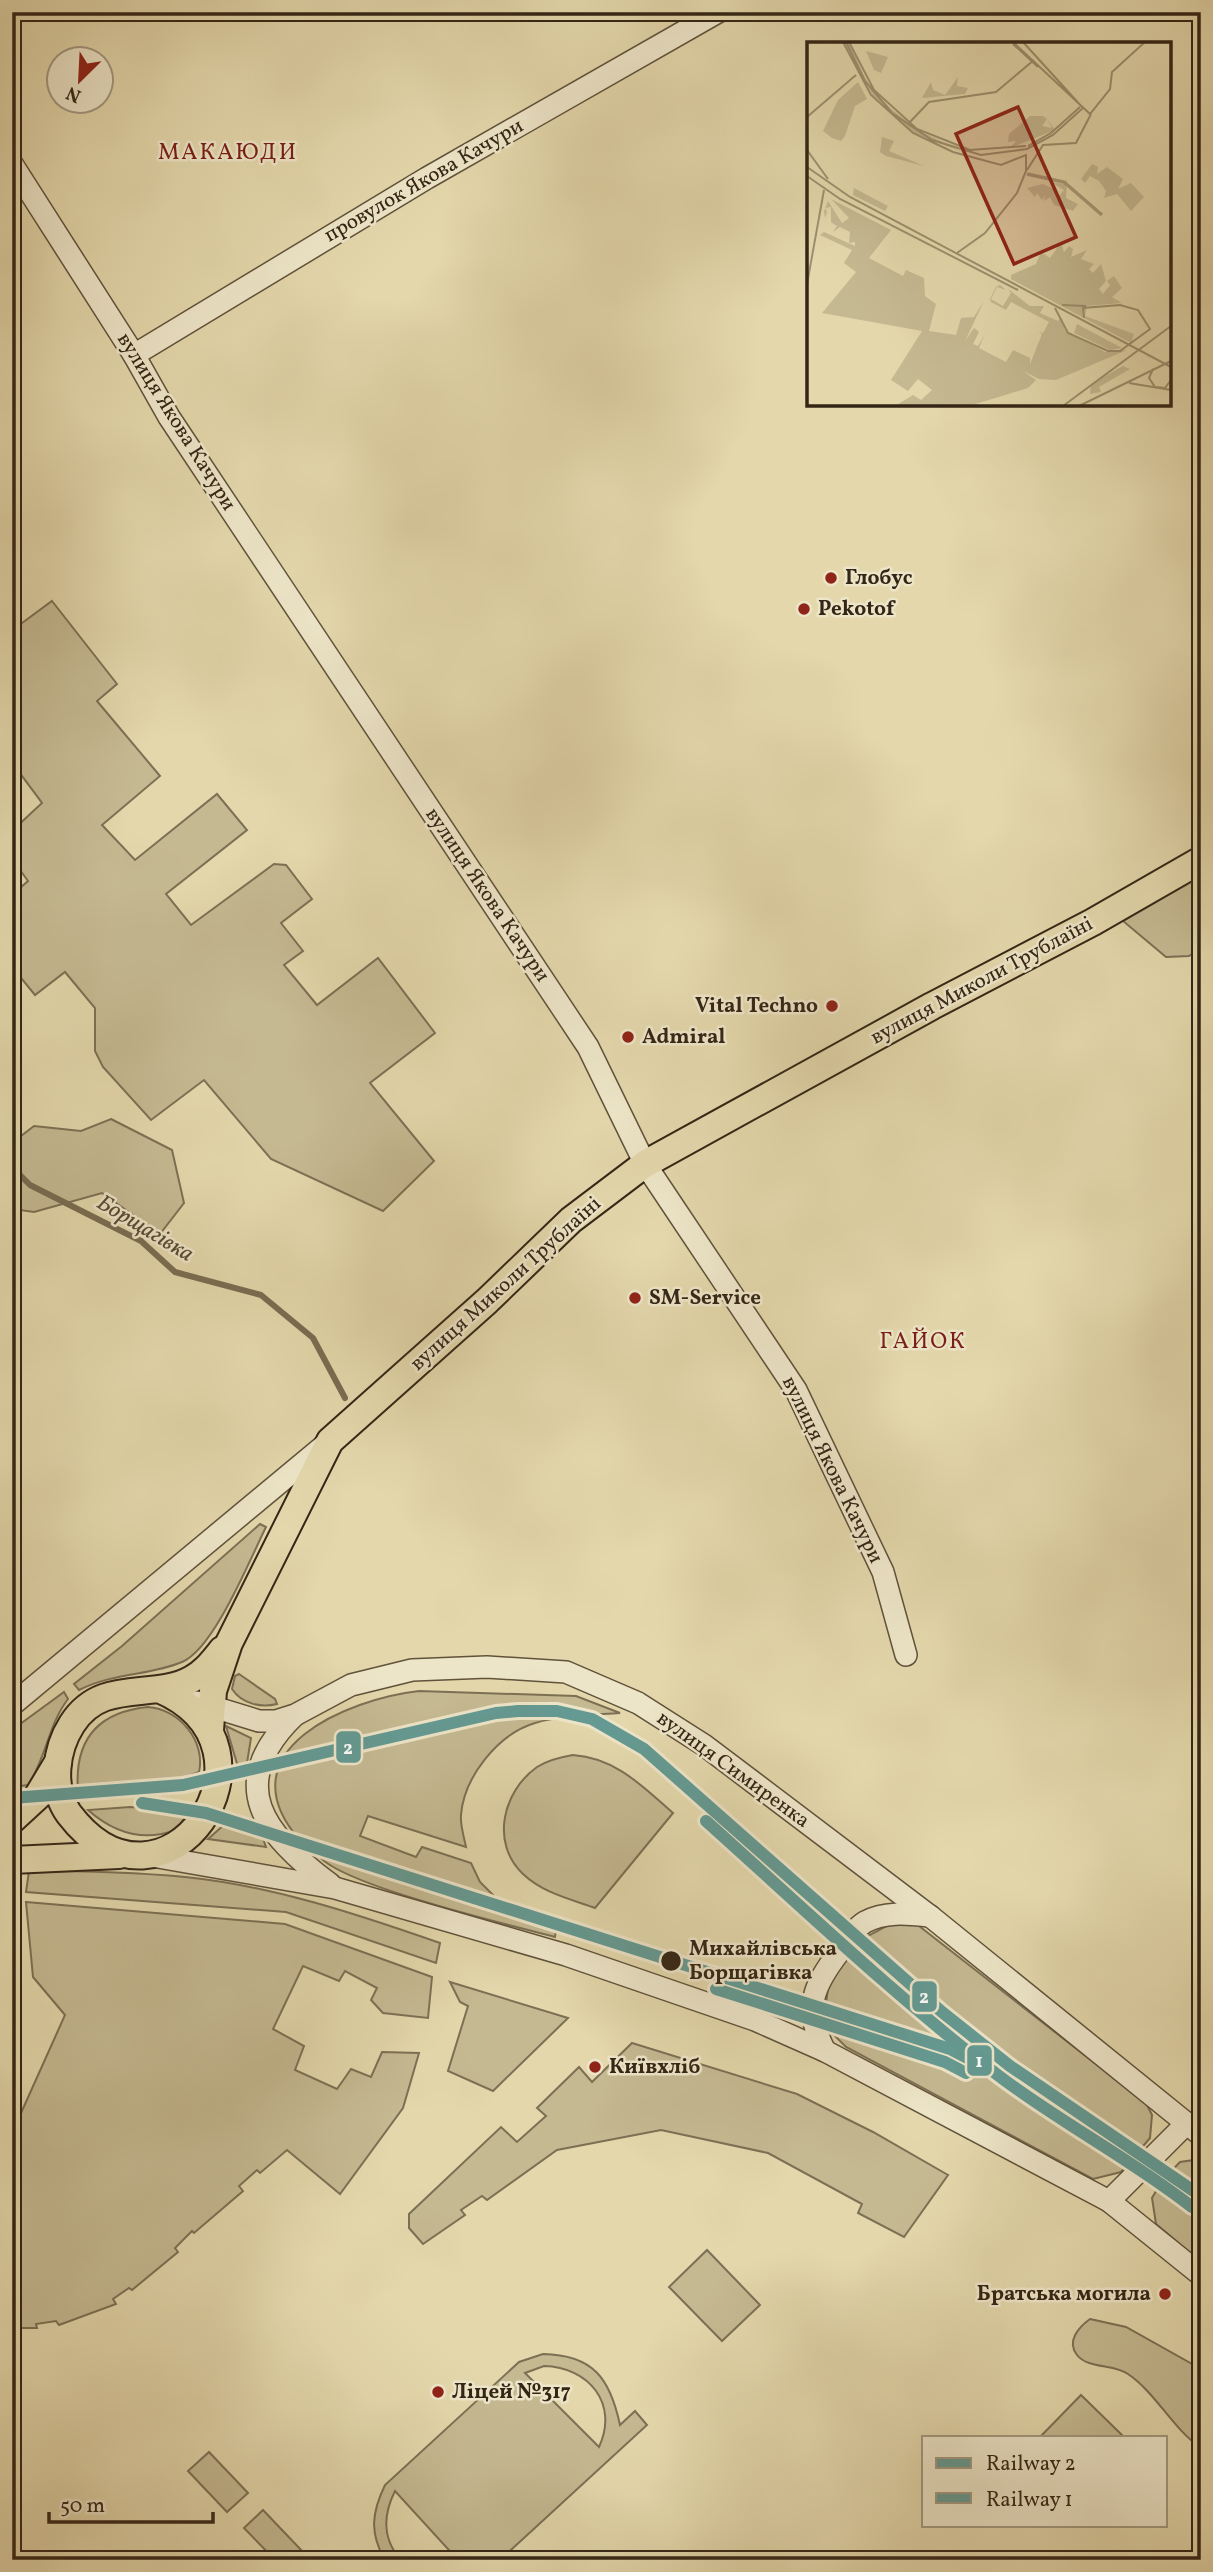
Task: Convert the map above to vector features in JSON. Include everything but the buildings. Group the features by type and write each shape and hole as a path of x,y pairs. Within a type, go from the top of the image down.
{"main road":[{"name":"вулиця Миколи Трублаїні","path":"330,1440 488,1301 571,1220 645,1164 932,1006 1093,922 1201,860"},
{"path":"12,1860 152,1856 179,1844 206,1813 220,1763 210,1718 229,1643 330,1440"},
{"path":"12,1820 37,1797 59,1761 74,1721 91,1706 111,1694 169,1693 206,1669 229,1643"},
{"path":"169,1693 210,1718"},
{"path":"59,1761 58,1785 65,1808 80,1828 96,1842 122,1855"}],"street":[{"name":"провулок Якова Качури","path":"134,355 427,178 718,12"},
{"name":"вулиця Якова Качури","path":"12,164 134,355 169,417 588,1047 645,1164 796,1390 883,1572 906,1655"},
{"name":"вулиця Миколи Трублаїні","path":"12,1705 330,1440"},
{"name":"вулиця Симиренка","path":"210,1718 275,1721 295,1715 351,1685 412,1670 487,1667 566,1672 638,1703 681,1729 930,1916 1194,2129"},
{"path":"295,1715 266,1748 256,1783 260,1802 266,1823 279,1839 300,1862 335,1888"},
{"path":"152,1856 335,1888 618,1972 755,2020 825,2051 1109,2201 1201,2274"},
{"path":"825,2051 813,2025 812,2006 817,1985 838,1953 863,1923 888,1914 930,1916"},
{"path":"1109,2201 1194,2129"}],"shaded area":[{"path":"52,601 117,684 97,701 160,776 102,825 135,860 217,794 247,830 166,894 191,925 274,864 286,865 312,899 281,923 303,951 284,965 317,1005 378,958 435,1033 370,1083 434,1161 383,1211 271,1159 204,1080 151,1120 103,1067 95,1051 95,1008 65,972 35,995 12,967 12,895 28,881 12,859 12,831 42,803 16,768 12,771 12,619 18,626"},
{"path":"1201,874 1201,948 1189,956 1166,957 1123,921"},
{"path":"111,1119 172,1150 184,1203 160,1234 102,1193 34,1212 12,1209 12,1143 34,1126 81,1131"},
{"path":"260,1524 266,1527 230,1602 194,1654 170,1666 106,1680 79,1690 74,1684 122,1646"},
{"path":"239,1674 275,1699 277,1704 258,1705 241,1698 232,1689 235,1676"},
{"path":"419,1691 576,1696 620,1713 545,1720 521,1729 496,1747 476,1772 464,1801 461,1819 466,1847 368,1816 360,1836 416,1857 422,1847 471,1863 480,1882 498,1900 298,1838 279,1807 276,1779 285,1755 304,1735 330,1718 360,1705"},
{"path":"64,1692 68,1699 56,1720 34,1775 28,1785 12,1787 12,1730"},
{"path":"148,1707 170,1714 188,1729 198,1749 199,1772 180,1779 78,1791 80,1757 93,1732 115,1715"},
{"path":"226,1726 251,1738 247,1763 238,1767"},
{"path":"573,1755 602,1762 628,1775 673,1813 595,1908 557,1895 531,1881 513,1861 506,1848 505,1818 516,1789 537,1767"},
{"path":"130,1807 178,1811 186,1816 176,1830 164,1834 141,1835 108,1825 88,1810"},
{"path":"225,1824 262,1836 266,1847 208,1839"},
{"path":"318,1855 556,1929 555,1937 391,1891 333,1867"},
{"path":"29,1871 185,1877 282,1894 440,1943 436,1963 286,1912 26,1892"},
{"path":"26,1902 285,1924 432,1977 428,2018 383,2013 371,2000 377,1988 345,1971 339,1981 303,1966 273,2029 304,2046 295,2070 337,2089 351,2069 371,2077 382,2052 419,2053 403,2108 340,2194 287,2150 260,2173 257,2170 239,2186 243,2191 194,2233 192,2231 175,2248 178,2252 132,2290 129,2288 113,2299 116,2304 59,2325 56,2321 36,2324 37,2328 12,2328 12,2121 17,2122 65,2015 33,1977"},
{"path":"894,1922 919,1926 1146,2103 1152,2115 1150,2138 1121,2172 1093,2179 846,2047 828,2029 825,2010 829,1982 862,1939"},
{"path":"450,1982 568,2018 493,2091 448,2071 468,2006 460,2002"},
{"path":"632,2043 797,2094 873,2132 948,2175 904,2237 858,2213 862,2204 768,2153 661,2130 557,2150 487,2200 482,2196 461,2210 465,2215 423,2244 409,2228 409,2214 501,2127 517,2142 546,2116 537,2108 579,2067 592,2082"},
{"path":"1201,2159 1201,2262 1156,2224 1152,2198 1162,2181 1180,2162"},
{"path":"707,2250 760,2305 722,2341 669,2287"},
{"path":"1090,2319 1126,2327 1201,2369 1201,2448 1181,2431 1147,2391 1128,2374 1094,2365 1077,2355 1073,2340 1078,2330"},
{"path":"543,2354 575,2359 596,2372 604,2382 611,2394 620,2425 635,2411 647,2425 500,2560 458,2560 395,2491 388,2509 386,2527 390,2544 401,2560 385,2560 376,2541 374,2522 377,2504 385,2485 519,2362","holes":["544,2366 560,2368 586,2381 596,2391 602,2403 604,2431 599,2447 525,2373"]},
{"path":"1081,2395 1123,2436 1041,2436"},
{"path":"209,2452 248,2493 227,2512 188,2471"},
{"path":"263,2510 304,2553 296,2560 275,2560 244,2528"}],"waterway":[{"name":"Борщагівка","path":"12,1167 30,1185 141,1241 175,1272 261,1295 313,1338 345,1398"}],"rail line":[{"name":"2","path":"12,1798 183,1785 496,1713 557,1711 592,1719 644,1749 942,2012 1010,2066 1201,2196"},
{"name":"2","path":"142,1803 206,1813 950,2049 973,2061"},
{"name":"1","path":"706,1821 850,1951 961,2046 1047,2110 1145,2173 1192,2207"},
{"name":"1","path":"716,1989 945,2062 966,2073"}],"place":[{"name":"Глобус","path":"831,578"},
{"name":"Pekotof","path":"804,609"},
{"name":"Vital Techno","path":"832,1006"},
{"name":"Admiral","path":"628,1037"},
{"name":"SM-Service","path":"635,1298"},
{"name":"Михайлівська Борщагівка","path":"671,1961"},
{"name":"Київхліб","path":"595,2067"},
{"name":"Братська могила","path":"1165,2294"},
{"name":"Ліцей №317","path":"438,2392"}],"district":[{"name":"МАКАЮДИ","path":"228,153"},
{"name":"ГАЙОК","path":"923,1342"}]}
